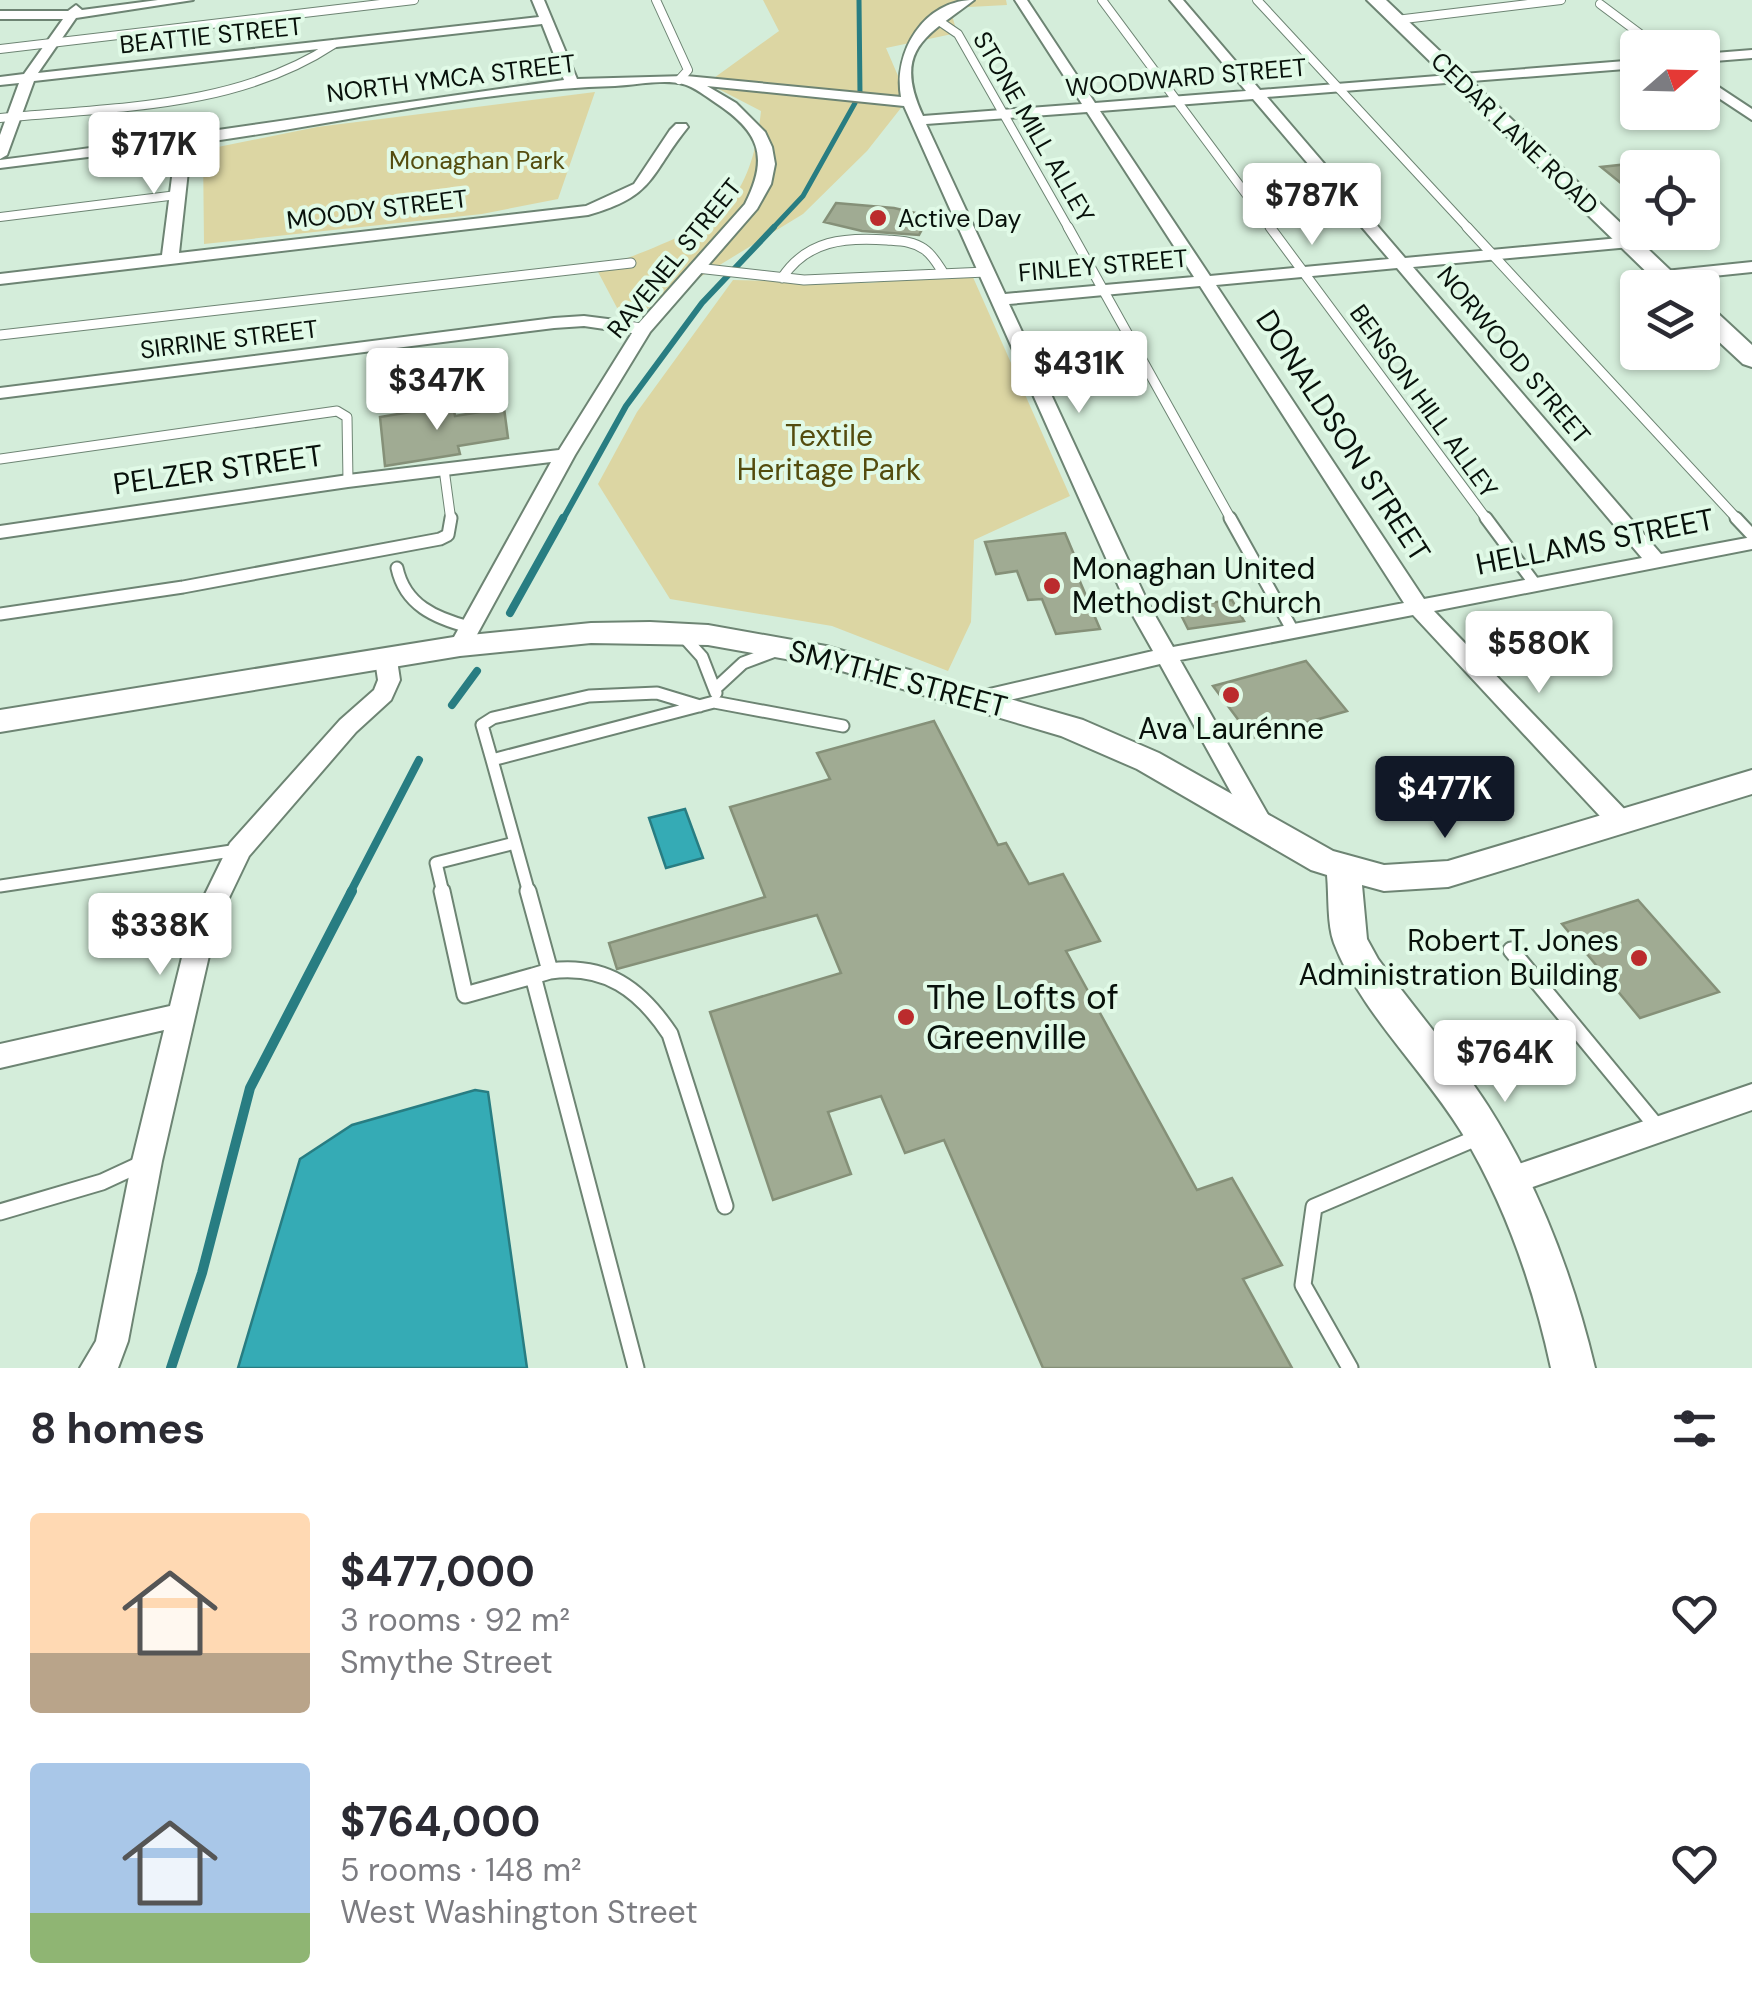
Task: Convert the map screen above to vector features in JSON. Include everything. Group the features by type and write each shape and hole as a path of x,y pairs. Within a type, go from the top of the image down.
{"main road":[{"name":"CEDAR LANE ROAD","path":"1364,0 1386,7 1620,232"},
{"name":"CEDAR LANE ROAD","path":"1638,250 1659,270"},
{"path":"1720,329 1752,358"}],"street":[{"path":"0,155 7,118 28,78 83,0"},
{"path":"0,15 71,15 187,0"},
{"path":"538,0 572,83"},
{"path":"968,0 936,19 906,58 904,82 914,112 1164,656 1264,827"},
{"name":"DONALDSON STREET","path":"1021,0 1418,607 1621,822"},
{"name":"NORWOOD STREET","path":"1176,0 1656,561"},
{"name":"BEATTIE STREET","path":"0,81 546,20"},
{"path":"1720,57 1752,54"},
{"name":"WOODWARD STREET","path":"914,112 1005,114 1620,65"},
{"name":"NORTH YMCA STREET","path":"0,164 572,83 682,80 914,112"},
{"name":"RAVENEL STREET","path":"465,636 565,455 644,329 752,206 768,178 769,157 763,140 746,119 721,99 682,80"},
{"path":"1720,93 1752,116"},
{"name":"MOODY STREET","path":"0,279 588,210 625,198 644,182 668,140 681,127"},
{"path":"170,259 184,140"},
{"name":"FINLEY STREET","path":"999,300 1620,243"},
{"path":"1720,273 1752,267"},
{"name":"SIRRINE STREET","path":"0,393 564,322 644,329"},
{"name":"PELZER STREET","path":"0,532 348,481 565,455"},
{"name":"HELLAMS STREET","path":"980,699 1164,656 1752,543"},
{"name":"SMYTHE STREET","path":"0,721 386,660 465,636 681,634 785,648 980,699 1101,740 1148,761 1344,869 1384,878 1448,874 1752,782"},
{"path":"96,1368 112,1341 147,1161 203,925 239,850 348,726 383,694 389,680 386,660"},
{"path":"1344,869 1350,940 1364,970 1484,1135 1510,1181 1575,1352"},
{"path":"0,1056 180,1015"},
{"path":"1510,1181 1752,1098"}],"lane":[{"path":"0,49 414,0"},
{"path":"656,0 688,70 682,80"},
{"name":"BENSON HILL ALLEY","path":"1102,0 1535,584"},
{"path":"1257,0 1752,535"},
{"path":"1386,7 1561,0"},
{"path":"1600,4 1635,30"},
{"name":"STONE MILL ALLEY","path":"936,19 958,34 1005,114 1294,631"},
{"path":"7,118 237,89 308,62 334,44"},
{"path":"0,217 177,195"},
{"path":"782,278 789,265 831,239 848,236 910,242 928,251 944,274"},
{"path":"0,334 630,263"},
{"path":"698,268 782,278 986,272"},
{"path":"0,459 337,411 347,418 348,481"},
{"path":"0,614 183,587 440,539 452,527 444,469"},
{"path":"396,568 398,582 422,609 465,636"},
{"path":"681,634 702,657 710,699"},
{"path":"492,760 710,699 743,663 785,648"},
{"path":"550,971 482,725 493,718 589,696 657,693 710,699 843,726"},
{"path":"515,842 436,863 465,996 580,965 606,972 654,1009 670,1034 725,1206"},
{"path":"0,886 239,850"},
{"path":"1512,950 1659,1130"},
{"path":"533,976 636,1368"},
{"path":"1350,1368 1303,1284 1314,1207 1484,1135"},
{"path":"0,1212 102,1182 147,1161"}],"green space":[{"path":"763,0 1006,0 1007,5 950,8 957,33 886,48 908,99 867,151 803,214 625,323 597,270 670,241 707,221 733,198 745,178 756,145 761,111 707,83 779,31"},
{"name":"Monaghan Park","path":"595,92 558,199 482,214 204,244 203,150 317,127"},
{"name":"Textile Heritage Park","path":"972,275 1070,496 974,540 971,622 948,671 832,626 670,599 598,484 637,412 733,280 866,283"}],"water":[{"path":"685,809 703,858 666,868 649,818"},
{"path":"475,1090 488,1092 527,1368 238,1368 300,1159 352,1125"}],"building":[{"path":"1620,165 1620,182 1601,167"},
{"name":"Active Day","path":"836,203 894,208 929,216 919,235 862,231 824,222"},
{"path":"453,405 455,416 504,408 508,438 458,446 460,454 385,466 380,417"},
{"name":"Monaghan United Methodist Church","path":"1065,533 1078,564 1073,565 1100,629 1056,634 1042,599 1028,600 1017,571 996,574 985,542"},
{"path":"1232,600 1244,621 1188,629 1177,607"},
{"path":"1306,661 1347,711 1252,738 1213,686"},
{"path":"934,721 998,845 1006,843 1029,884 1063,874 1100,941 1066,951 1197,1190 1232,1178 1282,1265 1243,1279 1292,1368 1043,1368 944,1140 905,1153 881,1096 828,1112 851,1174 773,1200 710,1012 841,973 817,915 617,969 609,943 765,897 730,807 830,779 817,753"},
{"name":"Robert T. Jones Administration Building","path":"1638,900 1719,992 1640,1018 1562,924"}],"waterway":[{"path":"859,0 860,95"},
{"path":"772,229 803,196 855,103"},
{"path":"562,521 626,406 702,303 774,227"},
{"path":"510,613 563,518"},
{"path":"452,705 477,671"},
{"path":"350,893 419,760"},
{"path":"171,1368 202,1273 250,1088 352,891"}],"place":[{"name":"Active Day","path":"878,218"},
{"name":"Monaghan United Methodist Church","path":"1052,586"},
{"name":"Ava Laurénne","path":"1231,695"},
{"name":"Robert T. Jones Administration Building","path":"1639,958"},
{"name":"The Lofts of Greenville","path":"906,1017"}]}
